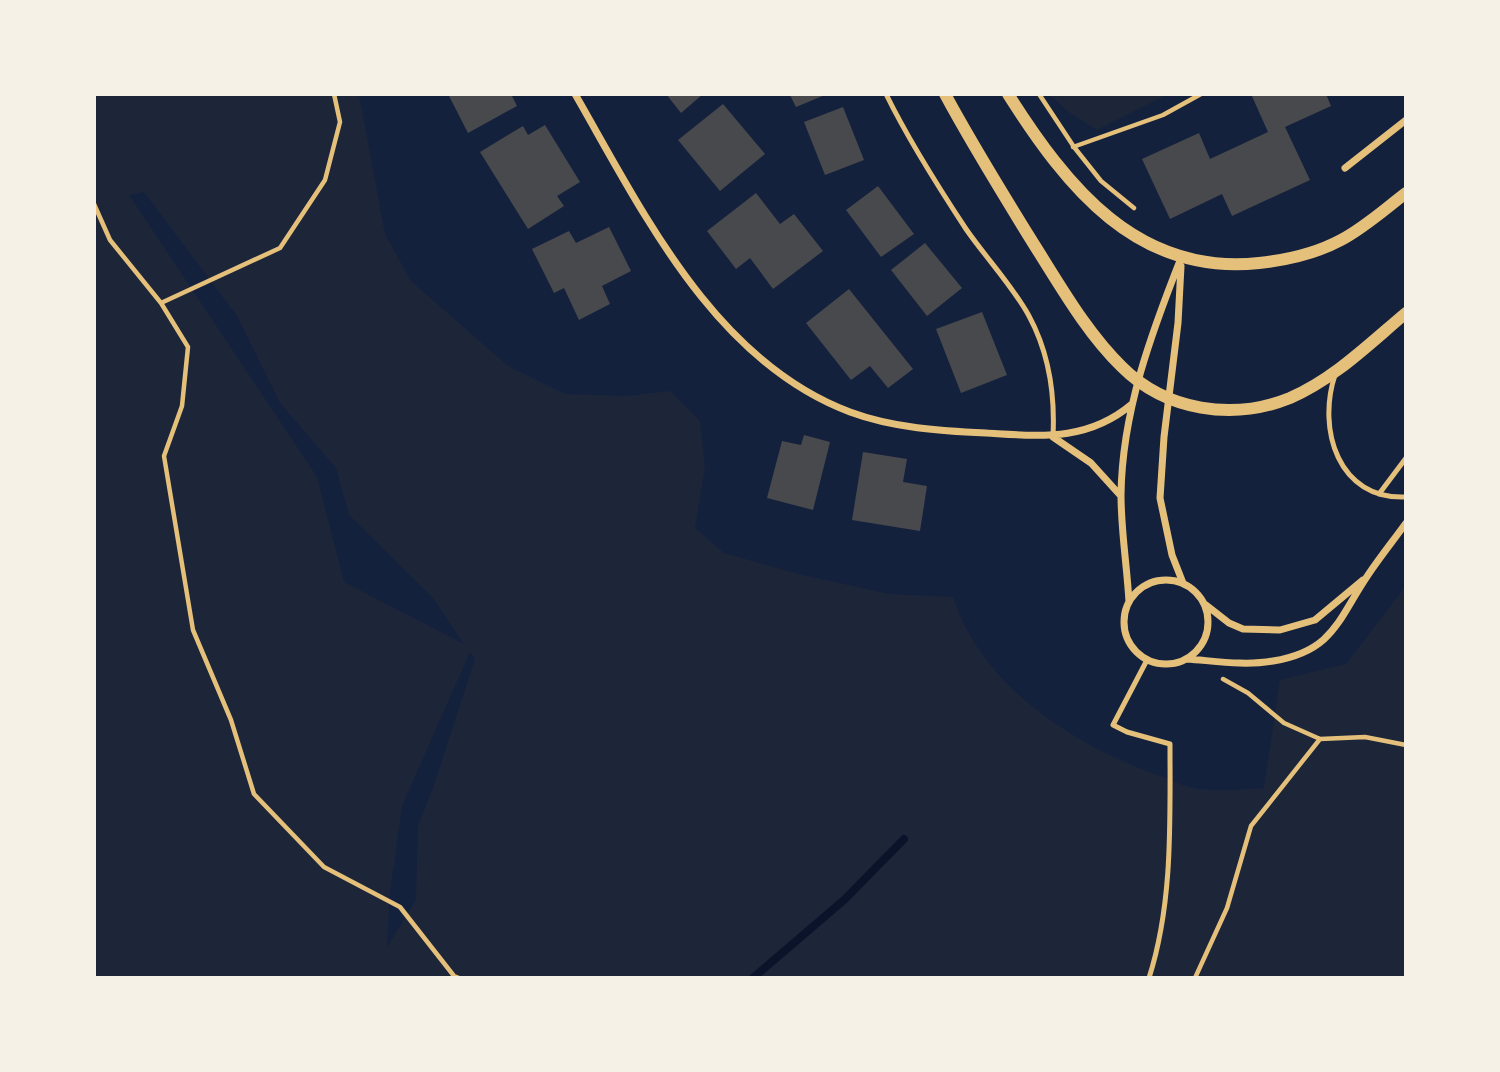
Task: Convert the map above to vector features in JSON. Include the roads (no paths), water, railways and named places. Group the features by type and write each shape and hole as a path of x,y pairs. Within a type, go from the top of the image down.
{"street":[{"path":"575,94 657,236 686,278 746,344 787,378 818,397 851,412 891,423 928,429 1053,436 1104,423 1132,404"},
{"path":"945,94 1000,190 1068,298 1120,366 1138,381 1169,399 1214,410 1271,404 1303,392 1336,372 1405,313"},
{"path":"1008,94 1050,156 1077,189 1129,234 1152,247 1181,258 1213,264 1247,264 1282,261 1309,254 1342,240 1405,193"},
{"path":"1345,168 1405,120"},
{"path":"1181,258 1156,323 1138,381 1125,438 1121,497 1129,602 1123,621 1125,633 1137,653 1147,660 1163,664 1187,659 1230,663 1273,661 1315,646 1331,634 1343,619 1366,577 1405,523"},
{"path":"1181,258 1178,323 1160,498 1172,555 1183,583"},
{"path":"1053,436 1091,463 1121,497"},
{"path":"1129,602 1143,586 1152,582 1162,580 1183,583 1228,623 1243,629 1280,630 1314,620 1366,577"},
{"path":"1187,659 1202,645 1207,636 1209,625 1206,605"}],"lane":[{"path":"886,94 935,183 1030,318 1046,359 1054,411 1053,436"},
{"path":"1336,372 1328,403 1329,431 1339,461 1351,475 1380,494 1405,497"},
{"path":"1380,494 1405,458"},
{"path":"1147,660 1114,725 1127,732 1170,744 1170,832 1159,947 1149,978"}],"waterway":[{"path":"753,978 844,900 904,839"}]}
